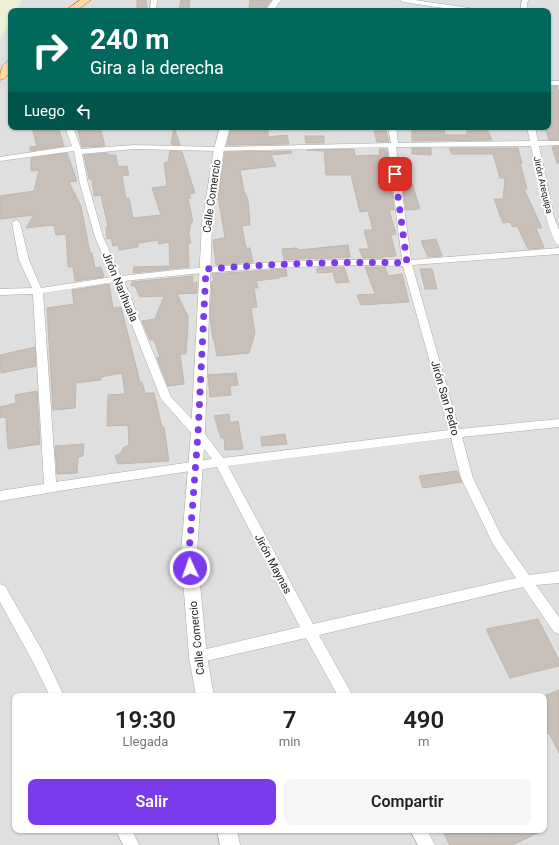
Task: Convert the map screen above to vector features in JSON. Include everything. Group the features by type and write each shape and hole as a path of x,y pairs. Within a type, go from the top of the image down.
{"main road":[{"path":"74,8 86,0"},
{"path":"0,77 8,67"}],"street":[{"path":"403,0 454,8"},
{"path":"457,0 469,8"},
{"name":"Jirón Narihuala","path":"70,130 77,150 84,184 99,237 118,279 166,399 198,434"},
{"name":"Calle Comercio","path":"204,693 198,657 189,553 198,434 207,223 219,149 224,130"},
{"name":"Jirón San Pedro","path":"392,130 407,263 467,478 497,540 559,628"},
{"name":"Jirón Arequipa","path":"532,130 555,217 559,242"},
{"path":"0,159 77,150 134,147 219,149 393,144 559,143"},
{"path":"16,223 24,260 38,291 50,487"},
{"path":"0,292 38,291 118,279 206,269 296,263 407,263 559,251"},
{"path":"0,496 50,487 220,462 455,433 559,422"},
{"name":"Jirón Maynas","path":"198,434 220,462 310,632 344,693"},
{"path":"198,657 526,581 559,577"},
{"path":"0,590 38,657 56,693"},
{"path":"125,833 131,845"},
{"path":"228,833 230,845"},
{"path":"420,833 427,845"}],"shaded area":[{"path":"10,0 559,0 559,845 0,845 0,16"}],"green space":[{"path":"0,0 22,0 18,8 8,8 8,26 0,38"}],"building":[{"path":"137,0 146,0 147,8 137,8"},
{"path":"181,0 190,0 189,8 179,8"},
{"path":"250,0 271,0 265,8 249,8"},
{"path":"551,86 557,86 559,92 559,140 549,140 546,130 551,130"},
{"path":"33,130 59,130 64,146 30,151 30,147 37,146"},
{"path":"78,130 101,130 105,146 82,147"},
{"path":"173,130 175,130 180,145 171,144"},
{"path":"230,130 268,130 268,137 287,135 289,144 227,145"},
{"path":"412,130 444,130 445,135 467,135 467,130 487,130 492,140 412,141"},
{"path":"374,131 386,131 389,142 377,142"},
{"path":"305,136 324,136 324,143 306,143"},
{"path":"559,146 559,163 557,163 552,147"},
{"path":"412,148 431,148 431,155 412,154"},
{"path":"449,148 518,148 522,163 520,163 527,189 524,189 542,228 536,228 544,248 528,249 517,226 513,227 510,222 503,223 494,199 503,199 505,178 500,178 493,154 452,154"},
{"path":"354,149 355,156 380,155 379,149 387,149 394,210 389,210 396,234 391,235 396,256 382,257 383,258 363,258 359,249 369,249 364,230 373,230 368,211 360,212 351,175 326,175 324,151 307,150"},
{"path":"170,151 182,152 195,193 189,194 191,198 188,198 193,222 191,222 189,234 191,243 188,244 189,267 133,273 134,267 170,266 169,242 159,244 158,240 138,243 138,247 119,250 118,245 113,246 111,238 107,239 106,227 108,227 101,195 94,196 92,179 89,179 84,155 108,153 108,155 116,155 118,167 127,166 129,175 122,176 126,199 129,198 133,218 161,215 152,188 167,186 164,163 168,162"},
{"path":"291,151 292,153 271,155 276,166 240,170 244,191 248,200 250,225 242,226 246,248 250,248 253,262 216,265 213,240 225,238 218,196 225,152"},
{"path":"67,153 77,181 69,182 81,206 90,253 92,253 95,268 101,267 104,277 75,281 73,267 68,267 66,234 56,235 54,225 26,228 34,215 0,219 0,196 34,191 39,170 31,171 31,158"},
{"path":"401,177 410,177 420,209 406,210"},
{"path":"436,239 442,256 428,257 421,241"},
{"path":"348,245 350,257 284,260 282,249 297,248 298,250"},
{"path":"344,267 349,282 336,283 333,272 317,273 317,268"},
{"path":"365,267 385,267 388,276 402,274 409,302 361,305 357,295 375,294"},
{"path":"286,269 287,276 256,281 258,288 254,288 257,307 251,308 255,333 249,353 217,356 210,318 212,281 214,281 212,274"},
{"path":"420,269 432,269 437,289 425,289"},
{"path":"193,276 192,283 197,282 197,293 177,294 188,316 186,354 180,354 184,384 168,386 157,358 160,357 154,340 150,340 142,321 155,319 164,296 140,297 135,286 131,286 132,282"},
{"path":"109,284 113,308 121,307 140,382 142,382 145,393 154,393 162,427 164,427 169,461 118,464 115,456 121,453 124,447 129,445 128,425 107,426 108,395 125,394 122,373 101,377 101,380 76,383 75,408 53,410 47,308 74,304 72,290"},
{"path":"35,347 36,366 1,373 0,355"},
{"path":"236,373 238,385 230,386 231,395 210,397 208,375"},
{"path":"37,391 40,444 8,449 6,417 0,418 0,407 16,403 15,395"},
{"path":"229,414 230,423 238,421 243,449 225,450 224,438 221,438 214,416"},
{"path":"285,434 287,444 262,446 261,437"},
{"path":"84,444 83,456 78,457 77,473 57,474 55,446"},
{"path":"457,471 462,482 423,488 419,476"},
{"path":"538,619 559,660 559,666 510,678 486,629"},
{"path":"559,690 559,753 549,733 547,734 547,695"},
{"path":"444,833 538,833 512,845 450,845"}],"route":[{"path":"190,568 189,553 198,434 206,269 296,263 407,263 395,174"}]}
